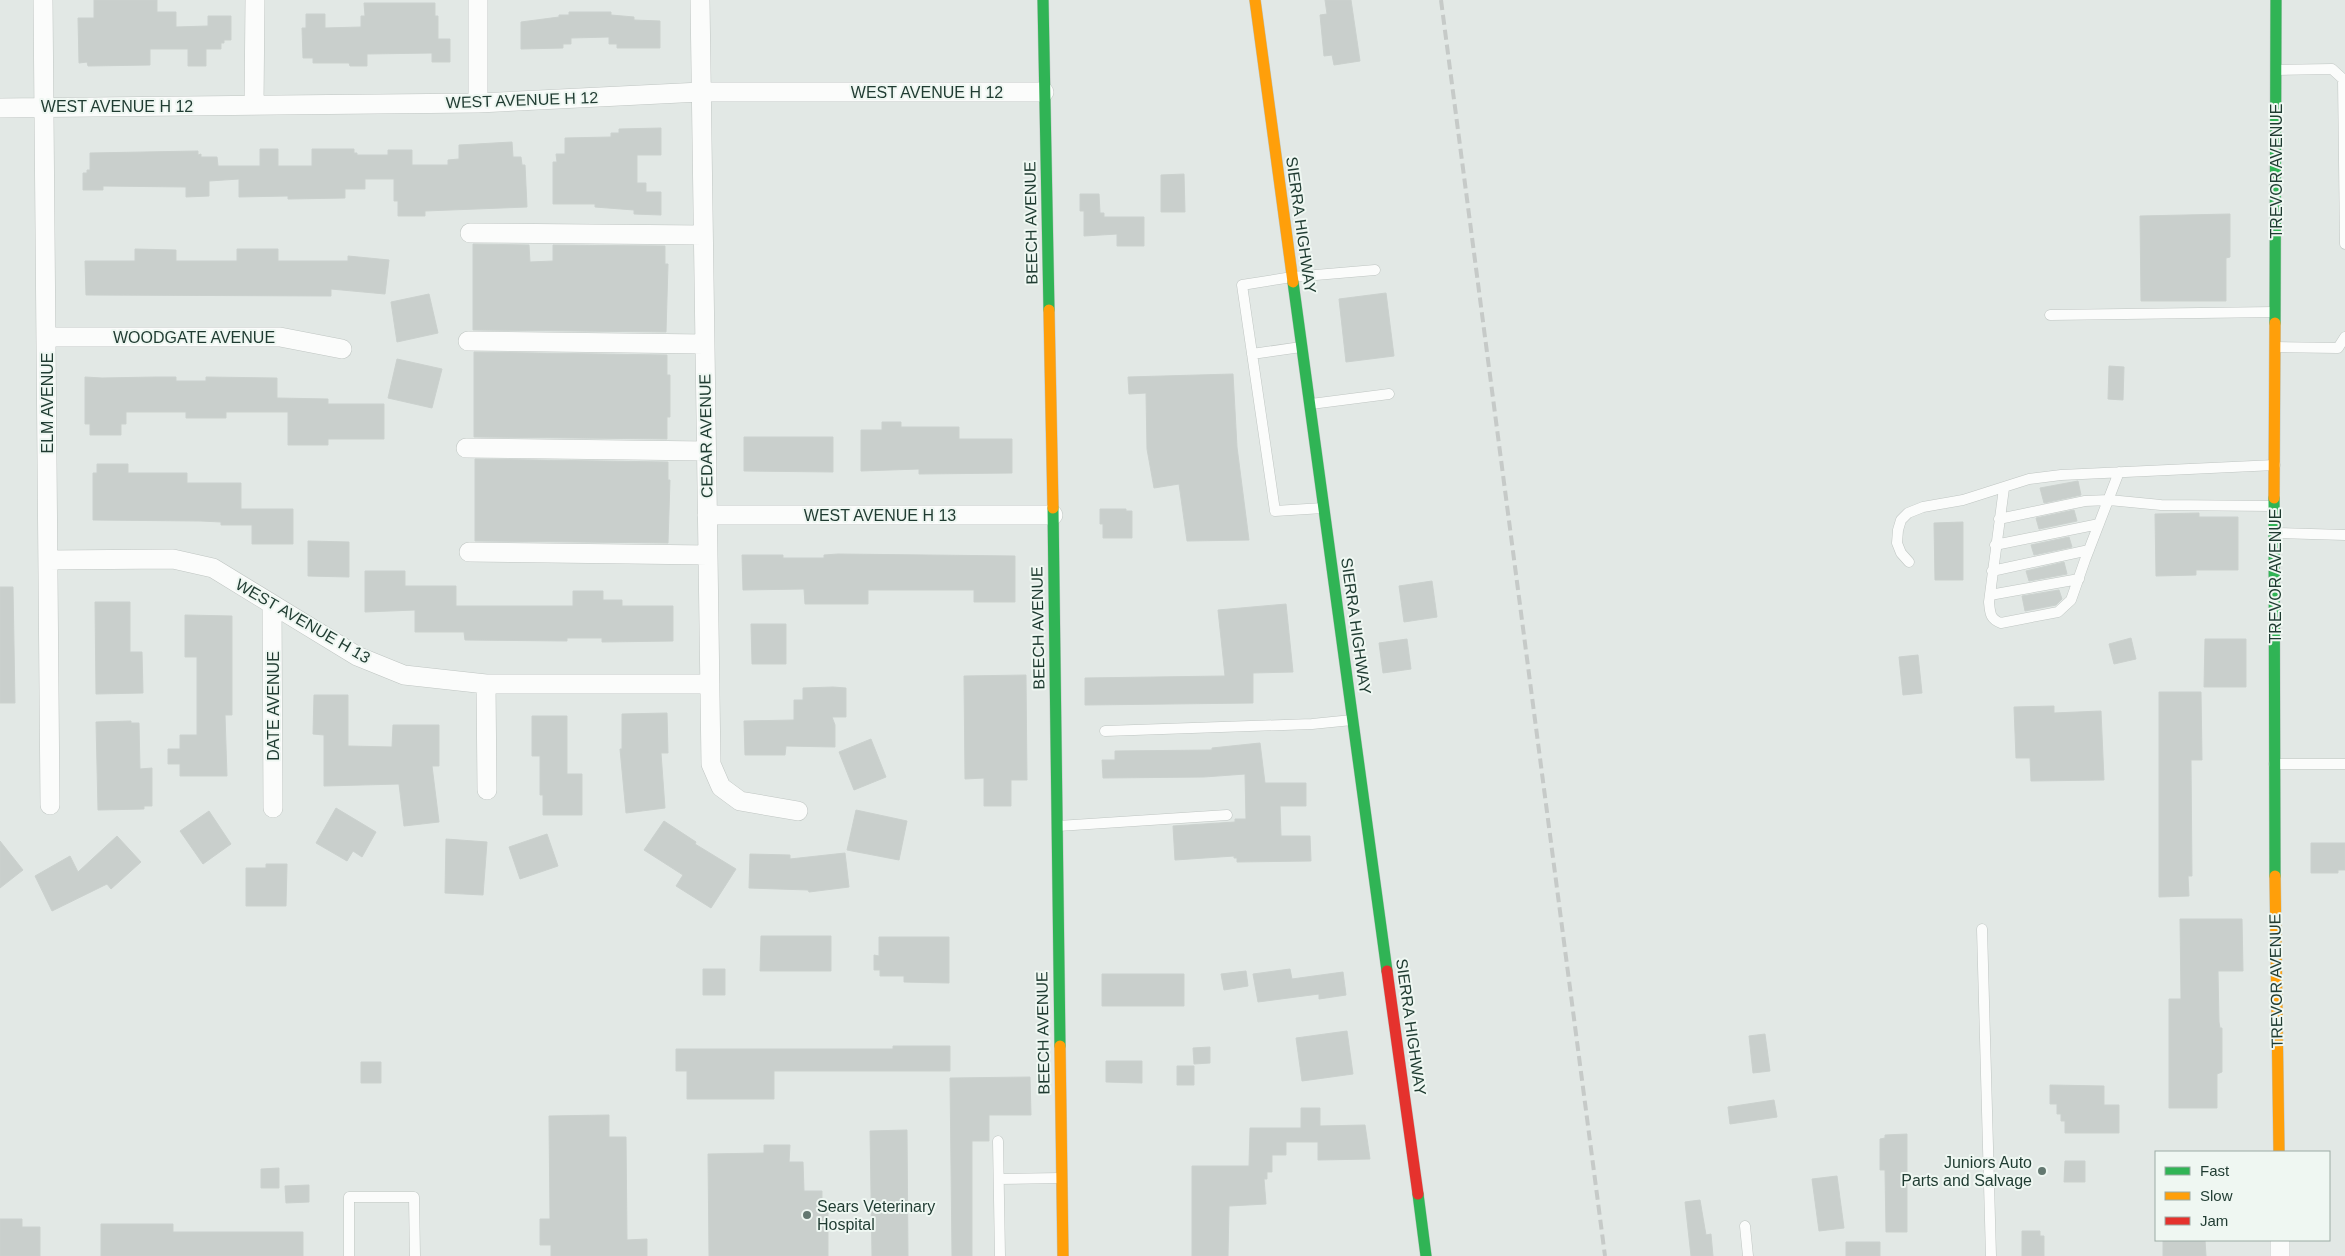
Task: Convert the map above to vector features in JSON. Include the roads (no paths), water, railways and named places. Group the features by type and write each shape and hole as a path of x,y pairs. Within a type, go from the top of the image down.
{"street":[{"name":"ELM AVENUE","path":"43,0 50,805"},
{"path":"254,105 255,0"},
{"path":"478,0 478,103"},
{"name":"CEDAR AVENUE","path":"700,0 711,764 721,787 740,801 798,811"},
{"name":"BEECH AVENUE","path":"1043,0 1053,515 1063,1256"},
{"name":"SIERRA HIGHWAY","path":"1255,0 1426,1256"},
{"name":"TREVOR AVENUE","path":"2276,0 2276,506 2273,764 2279,1151"},
{"name":"WEST AVENUE H 12","path":"0,108 44,106 478,103 701,92 1044,92"},
{"path":"470,233 703,235"},
{"name":"WOODGATE AVENUE","path":"46,337 280,336 342,349"},
{"path":"468,342 704,344"},
{"path":"466,448 706,451"},
{"name":"WEST AVENUE H 13","path":"707,516 1053,515"},
{"path":"469,552 708,554"},
{"name":"WEST AVENUE H 13","path":"48,560 173,559 213,568 357,656 404,674 486,684 710,684"},
{"name":"DATE AVENUE","path":"272,604 273,808"},
{"path":"486,684 487,790"},
{"path":"2280,1241 2280,1256"}],"lane":[{"path":"2276,70 2332,69 2343,80 2345,244"},
{"path":"1324,508 1275,511 1242,285 1292,277 1375,270"},
{"path":"2050,315 2276,312"},
{"path":"2276,347 2338,348 2345,337"},
{"path":"1252,354 1302,347"},
{"path":"1310,404 1389,394"},
{"path":"1909,562 1901,553 1897,543 1898,530 1901,520 1908,513 1923,507 1963,500 2029,479 2061,475 2276,465"},
{"path":"2004,488 1995,545 1990,595 1990,614 1994,621 2001,623 2016,622 2064,608 2071,600 2088,550 2119,472"},
{"path":"1999,518 2086,502 2109,500 2160,505 2276,506"},
{"path":"1995,545 2099,524"},
{"path":"2275,533 2345,535"},
{"path":"1992,571 2088,550"},
{"path":"1990,595 2079,579"},
{"path":"1105,731 1312,724 1353,720"},
{"path":"2273,764 2345,764"},
{"path":"1056,826 1227,815"},
{"path":"1982,929 1991,1256"},
{"path":"998,1141 1000,1256"},
{"path":"999,1179 1061,1178"},
{"path":"349,1256 349,1197 414,1197 415,1256"},
{"path":"1745,1226 1748,1256"}],"railway":[{"path":"1441,0 1605,1256"}],"place":[{"name":"Juniors Auto Parts and Salvage","path":"2042,1171"},
{"name":"Sears Veterinary Hospital","path":"807,1215"}]}
